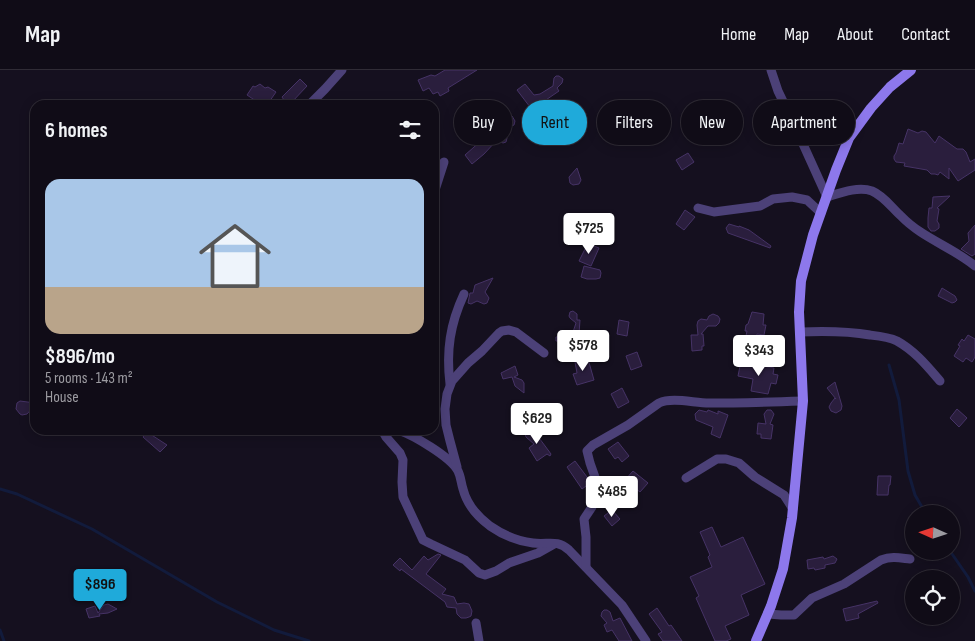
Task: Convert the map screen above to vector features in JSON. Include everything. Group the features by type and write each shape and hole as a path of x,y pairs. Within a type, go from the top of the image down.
{"street":[{"path":"314,100 342,70"},
{"path":"771,70 778,92 827,197"},
{"path":"756,641 768,614 783,568 792,518 803,401 799,312 801,281 813,235 849,138 871,108 890,87 911,70"},
{"path":"439,178 444,162"},
{"path":"827,197 849,191 871,191 888,202 902,218 919,232 962,256 975,266"},
{"path":"698,208 714,212 760,206 773,199 792,197 807,200 821,213"},
{"path":"464,294 456,311 450,334 448,359 450,384 446,402 446,426 468,502 476,514 490,526 507,536 521,541 562,544 570,550 622,605 646,641"},
{"path":"450,384 468,363 502,331 516,332 544,353"},
{"path":"800,332 856,332 895,340 920,358 940,381"},
{"path":"586,567 584,519 592,507 595,497 596,480 587,451 593,445 664,401 741,403 803,401"},
{"path":"385,435 400,452 403,498 423,540 466,560 479,573 485,575 509,563 538,553 556,543"},
{"path":"410,435 450,461 458,470"},
{"path":"686,478 717,459 726,459 739,463 755,477 784,495 793,509"},
{"path":"768,614 794,615 812,598 844,584 882,560 895,557 905,558"},
{"path":"476,623 479,641"}],"building":[{"path":"445,70 477,70 448,88 449,91 440,96 438,92 433,94 429,88 423,91 418,80 431,75 435,76"},
{"path":"559,76 563,79 562,83 557,88 559,91 546,100 525,100 517,90 525,84 534,95 540,94 553,86 554,78"},
{"path":"300,79 307,86 294,100 284,100 282,97"},
{"path":"260,84 276,92 270,100 254,100 247,95 253,86 255,87"},
{"path":"512,116 515,121 512,126"},
{"path":"908,129 918,133 926,132 935,143 939,136 957,149 963,149 970,162 975,159 975,170 958,181 949,168 949,179 940,172 938,175 931,174 927,170 904,166 905,163 896,162 894,156 899,143 903,144"},
{"path":"476,145 492,145 472,164 465,155"},
{"path":"688,153 694,162 682,170 676,160"},
{"path":"577,168 581,180 579,184 573,185 570,183 569,177"},
{"path":"950,196 937,208 939,209 937,221 939,228 931,231 928,227 928,218 929,208 932,208 933,197"},
{"path":"685,210 695,217 684,230 676,224"},
{"path":"729,224 749,230 771,246 770,248 728,233 726,228"},
{"path":"975,225 975,254 972,256 961,249 969,241 968,233"},
{"path":"589,244 599,248 591,266 579,261"},
{"path":"584,266 600,270 600,278 587,279 581,277"},
{"path":"493,278 485,292 489,298 487,303 484,304 477,301 471,304 468,303 470,293 473,293 475,285"},
{"path":"942,288 955,296 957,300 952,303 938,296"},
{"path":"573,311 577,314 577,320 580,320 579,334 582,333 579,336 579,342 573,341 566,344 564,341 556,341 556,337 572,335 576,323 569,316 570,312"},
{"path":"752,312 764,314 763,325 766,325 764,335 757,334 756,338 746,336 747,331 745,331"},
{"path":"713,314 720,319 719,323 716,326 708,326 701,334 703,334 704,346 702,346 702,350 692,351 691,335 698,335 698,321 701,319 707,320"},
{"path":"619,320 629,322 627,336 617,334"},
{"path":"968,335 975,339 975,357 972,362 966,358 963,362 954,356 962,339 964,341"},
{"path":"637,352 642,366 631,370 626,356"},
{"path":"588,359 594,380 577,385 573,374 577,373 575,362"},
{"path":"743,362 774,368 773,374 778,375 776,384 771,383 768,394 751,391 753,379 738,376"},
{"path":"515,366 518,375 514,377 522,380 524,383 524,393 515,386 512,377 503,379 501,373"},
{"path":"835,382 842,406 841,410 836,413 831,411 829,407 836,399 827,388"},
{"path":"622,388 629,402 618,408 611,394"},
{"path":"20,401 30,402 30,411 27,414 20,414 16,409 17,403"},
{"path":"957,409 967,418 959,427 950,418"},
{"path":"699,410 707,412 708,410 718,414 718,411 728,415 720,438 711,434 713,427 696,420 695,414"},
{"path":"767,410 771,410 774,414 770,424 773,425 771,439 761,438 761,434 757,434 758,423 766,424 764,414"},
{"path":"531,427 551,454 550,456 547,454 537,461 529,448 534,444 525,434 526,430"},
{"path":"145,435 152,435 167,445 160,452 143,437"},
{"path":"618,442 629,456 622,462 618,457 615,459 608,449"},
{"path":"575,461 590,481 582,489 567,467"},
{"path":"633,471 648,483 640,492 625,480"},
{"path":"878,476 891,476 888,495 877,495"},
{"path":"612,510 620,519 612,526 604,516"},
{"path":"712,527 721,547 743,537 765,584 741,595 749,615 725,626 731,639 726,641 715,641 696,598 699,596 690,577 712,567 708,557 710,555 700,532"},
{"path":"438,554 441,555 426,574 446,589 442,594 454,597 457,604 469,604 472,611 471,616 461,618 457,614 456,608 447,607 445,602 393,565 400,558 412,570 424,556 428,560"},
{"path":"833,556 837,559 835,563 825,565 825,568 808,569 807,560 823,557 824,559"},
{"path":"877,601 878,603 858,614 859,618 846,621 843,609"},
{"path":"108,604 117,609 89,618 86,609 95,606 98,613 104,605"},
{"path":"657,608 682,641 663,641 658,634 662,632 649,614"},
{"path":"604,610 610,612 613,621 620,618 632,641 619,641 612,630 607,632 604,625 607,623 601,616"}],"waterway":[{"path":"889,365 899,400 908,471 915,495 921,505"},
{"path":"0,489 17,494 92,529 217,602 274,630 309,641"},
{"path":"956,560 975,591"},
{"path":"0,630 4,641"}]}
